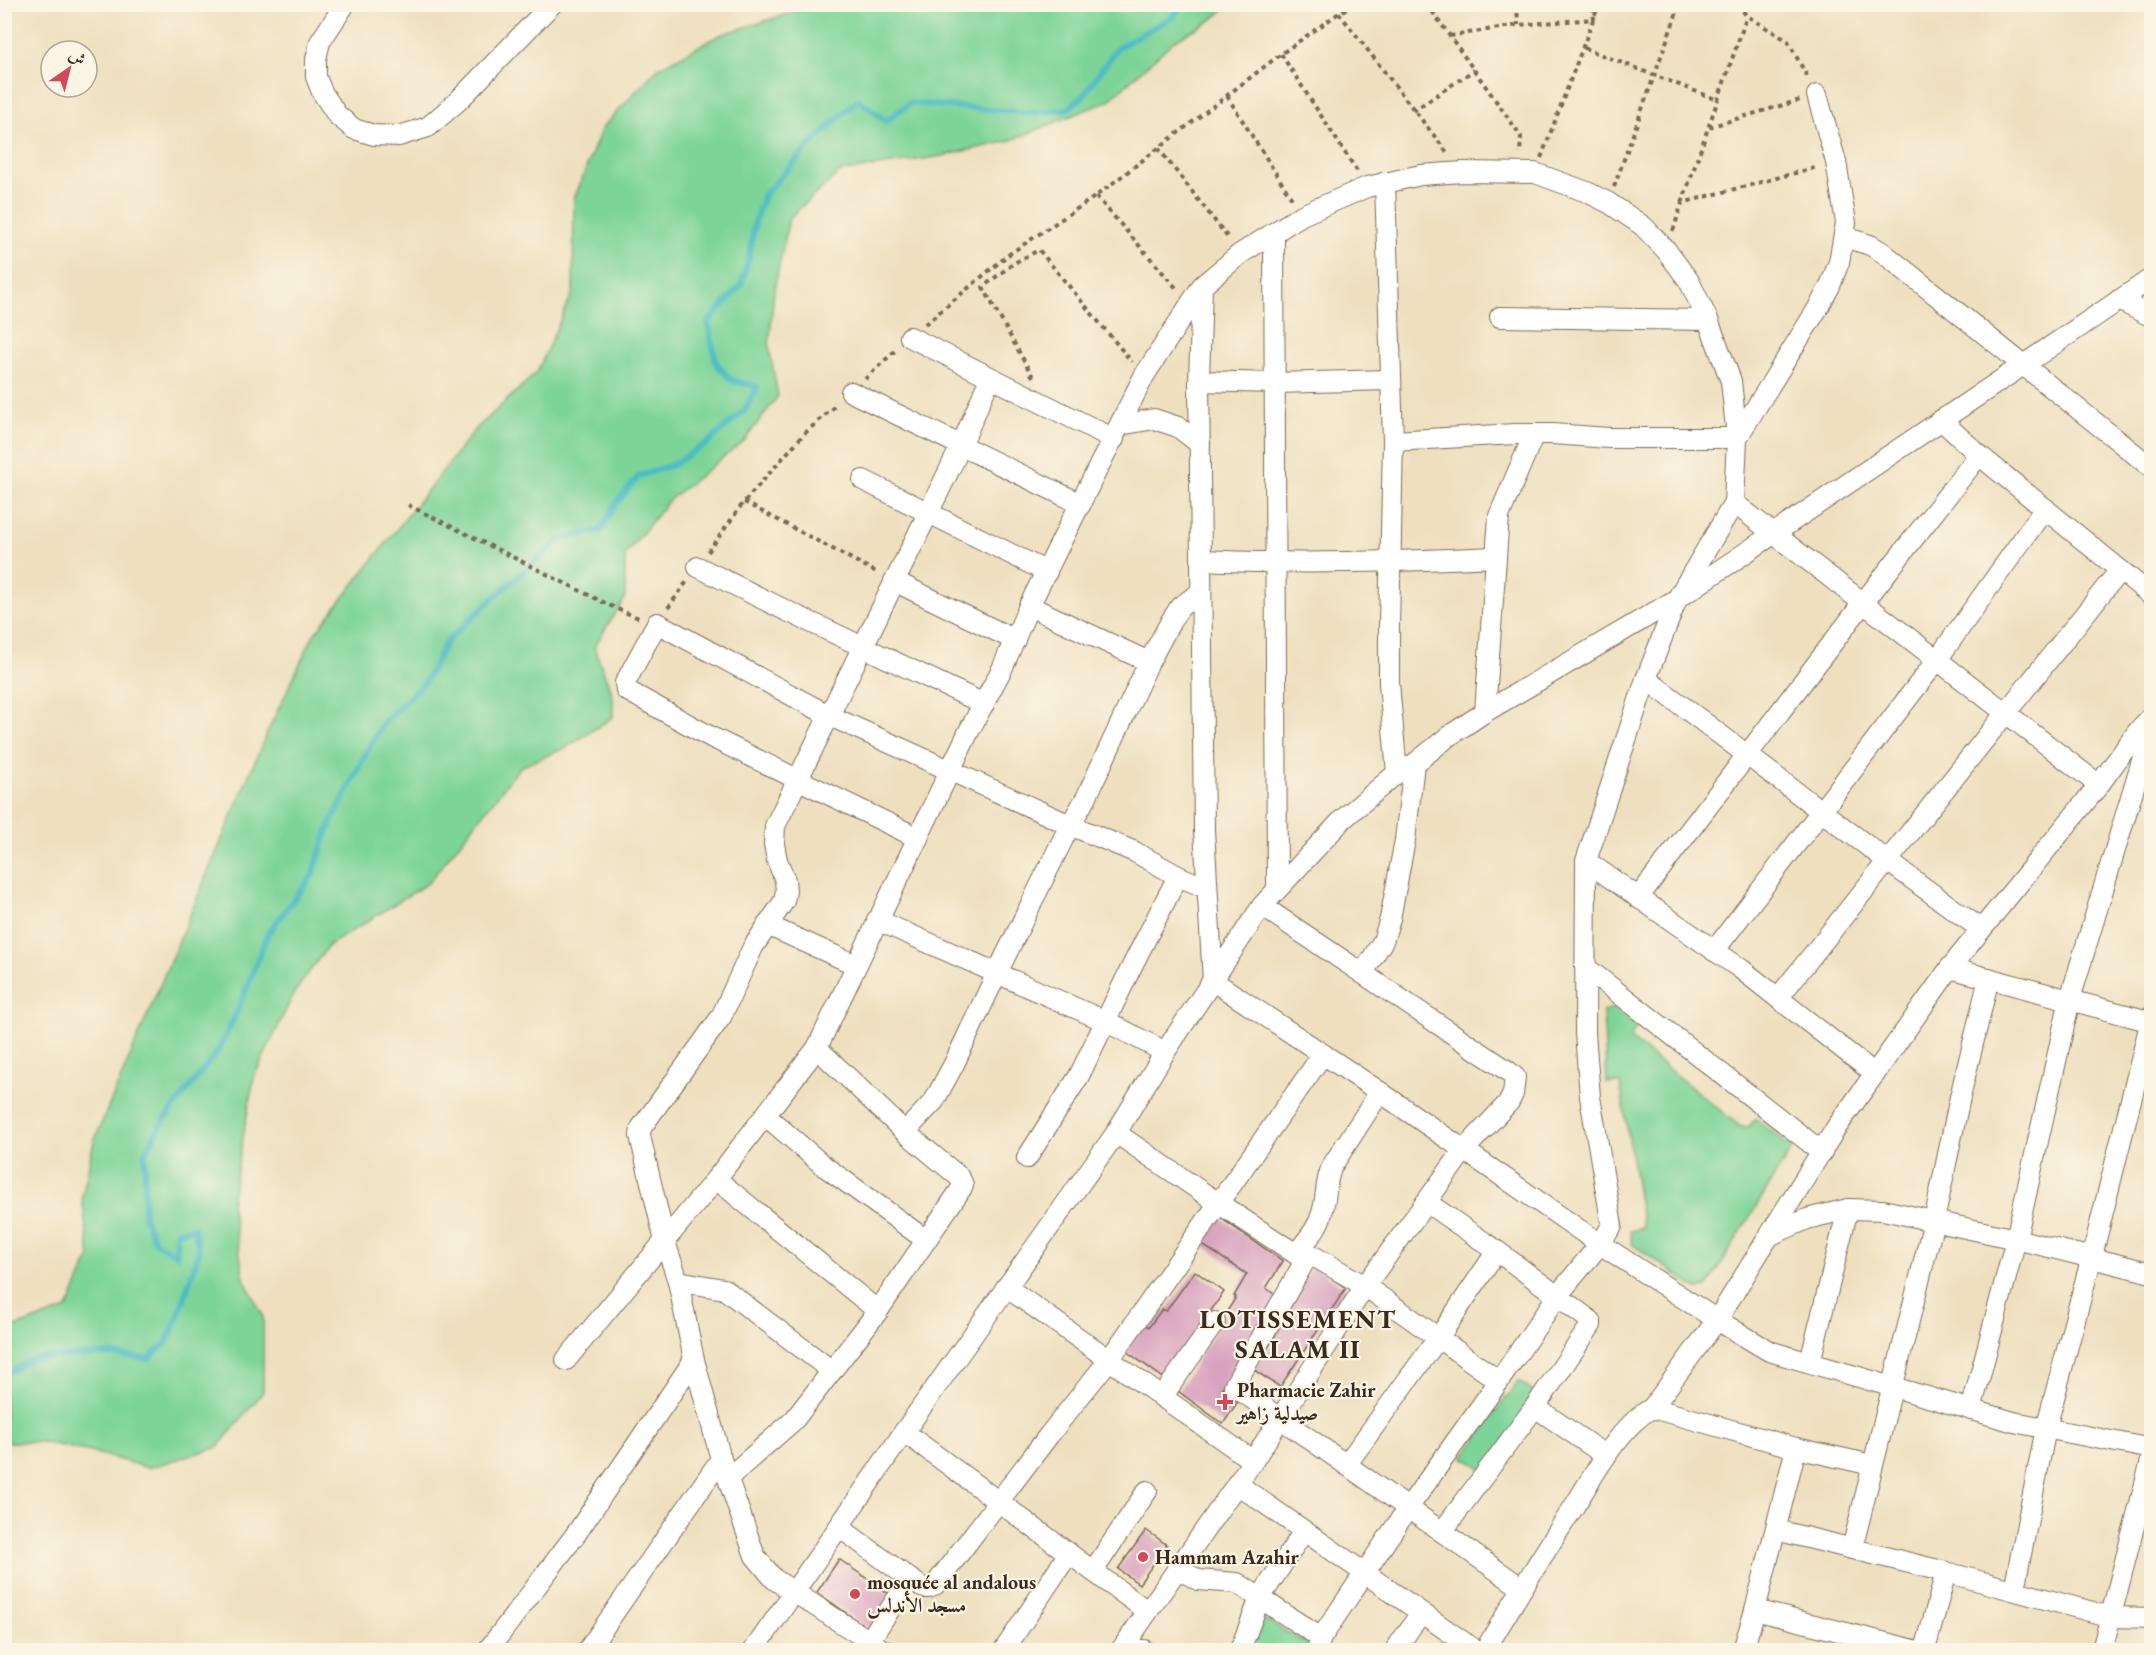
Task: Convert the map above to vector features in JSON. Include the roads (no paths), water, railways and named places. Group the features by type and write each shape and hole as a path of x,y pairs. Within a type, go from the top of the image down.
{"street":[{"path":"345,4 321,42 316,59 316,77 322,92 337,115 354,129 374,135 399,136 428,127 458,101 552,4"},
{"path":"1737,438 1826,293 1839,262 1846,223 1836,162 1817,95"},
{"path":"566,1360 716,1179 817,1048 877,920 1015,640 1029,606 1144,376 1202,286 1240,254 1302,215 1376,184 1421,175 1462,172 1526,173 1587,192 1609,203 1643,226 1666,250 1689,281 1708,320 1731,381 1737,438 1734,503 1677,599 1646,678 1586,861 1585,1033 1590,1096 1612,1226 1558,1295 1499,1382 1408,1508 1319,1644 1237,1583 1198,1580 1177,1568"},
{"path":"1364,973 1383,941 1390,919 1405,840 1405,769 1389,683 1392,441 1376,184"},
{"path":"1274,233 1277,888"},
{"path":"1844,237 1882,252 2151,468"},
{"path":"754,1650 904,1432 1116,1133 1165,1052 1262,906 1343,819 1449,736 1485,712 1677,599 2151,278"},
{"path":"1202,286 1199,381 1200,560 1206,888 1212,981"},
{"path":"2119,300 2151,317"},
{"path":"1500,317 1708,320"},
{"path":"910,337 1050,407 1117,432 1154,419 1178,427 1200,444"},
{"path":"910,1579 876,1646 774,1579 755,1556 721,1459 694,1360 678,1281 665,1242 640,1137 641,1128 721,1017 753,947 784,901 785,880 777,860 774,833 798,779 961,446 990,378"},
{"path":"1199,381 1390,380"},
{"path":"851,392 1081,504"},
{"path":"1941,420 1979,455 2151,596"},
{"path":"1392,441 1472,435 1534,434 1609,438 1737,438"},
{"path":"1485,712 1494,557 1499,516 1534,434"},
{"path":"1638,898 1979,455"},
{"path":"863,480 1047,572"},
{"path":"1734,503 2099,785"},
{"path":"1714,951 1937,660 2045,508"},
{"path":"1200,560 1276,564 1494,557"},
{"path":"698,567 984,704"},
{"path":"1778,998 2120,570"},
{"path":"894,581 1015,640"},
{"path":"905,1132 934,1101 954,1064 1070,825 1086,798 1149,662 1180,608 1201,592"},
{"path":"1029,606 1149,662"},
{"path":"918,838 711,737 626,690 626,683 657,623 830,716 1070,825 1135,852 1178,876 1206,888"},
{"path":"1646,678 1748,754 1820,812 1981,929"},
{"path":"1485,1650 1606,1456 1640,1414 1652,1408 1717,1320 1822,1152 1950,968 2099,785 2148,729"},
{"path":"1971,1410 2016,1239 2070,999 2148,729"},
{"path":"1586,861 1778,998 1875,1074"},
{"path":"1027,1158 1079,1076 1178,876"},
{"path":"1144,1650 1123,1647 1237,1484 1365,1286 1464,1150 1509,1102 1513,1094 1515,1077 1508,1071 1262,906"},
{"path":"877,920 1107,1022 1165,1052"},
{"path":"767,925 856,965"},
{"path":"1584,967 1822,1152"},
{"path":"1950,968 2151,1020 2046,1428 2014,1590"},
{"path":"1852,1549 1934,1221 1960,1097 1989,978"},
{"path":"1212,981 1380,1092 1600,1244 1769,1351 1893,1385 2014,1422 2151,1449"},
{"path":"728,1478 794,1420 878,1311 961,1189 963,1182 905,1132 817,1048"},
{"path":"839,1527 924,1589 929,1589 936,1584 1109,1360 1323,1054"},
{"path":"1380,1092 1326,1178 1323,1212 1234,1386 1522,1588"},
{"path":"766,1116 824,1166 926,1240"},
{"path":"1116,1133 1218,1203 1301,1256 1315,1257 1365,1286 1499,1382"},
{"path":"716,1179 878,1311"},
{"path":"1426,1202 1589,1318 1591,1325 1535,1407 1442,1532"},
{"path":"1771,1235 1807,1219 1848,1209 1883,1210 2016,1239 2091,1260 2151,1273"},
{"path":"1810,1362 1848,1209"},
{"path":"1346,1465 1439,1337 1497,1251"},
{"path":"678,1281 724,1289 832,1371"},
{"path":"1006,1287 1252,1461"},
{"path":"1162,1397 1215,1322"},
{"path":"488,1650 576,1534 694,1360"},
{"path":"1535,1407 1606,1456"},
{"path":"1652,1408 1796,1448 1872,1465"},
{"path":"904,1432 1148,1611"},
{"path":"1743,1650 1796,1448"},
{"path":"2102,1650 2151,1457"},
{"path":"588,1650 721,1459"},
{"path":"1237,1484 1475,1650"},
{"path":"1093,1571 1147,1491"},
{"path":"1240,1650 1260,1598 1304,1530"},
{"path":"1776,1530 1946,1572 2111,1617 2151,1618"},
{"path":"1004,1650 1069,1553"},
{"path":"1925,1650 1946,1572"},
{"path":"1755,1610 1914,1650"},
{"path":"1395,1650 1421,1613"}],"waterway":[{"path":"4,1375 34,1358 110,1354 148,1359 166,1343 178,1318 199,1252 194,1228 176,1232 177,1255 155,1242 144,1217 145,1152 165,1119 218,1051 238,1010 268,933 312,876 330,825 384,722 424,683 447,641 559,540 601,530 616,503 639,476 672,465 709,442 745,410 757,387 731,380 716,363 708,322 741,285 749,258 755,220 764,195 810,145 858,99 886,121 910,103 1032,113 1068,109 1083,96 1117,48 1174,16 1181,4"}],"place":[{"name":"Pharmacie Zahir صيدلية زاهير","path":"1225,1402"},
{"name":"Hammam Azahir","path":"1143,1557"},
{"name":"mosquée al andalous مسجد الأندلس","path":"855,1594"}],"district":[{"name":"LOTISSEMENT SALAM II","path":"1298,1334"}]}
